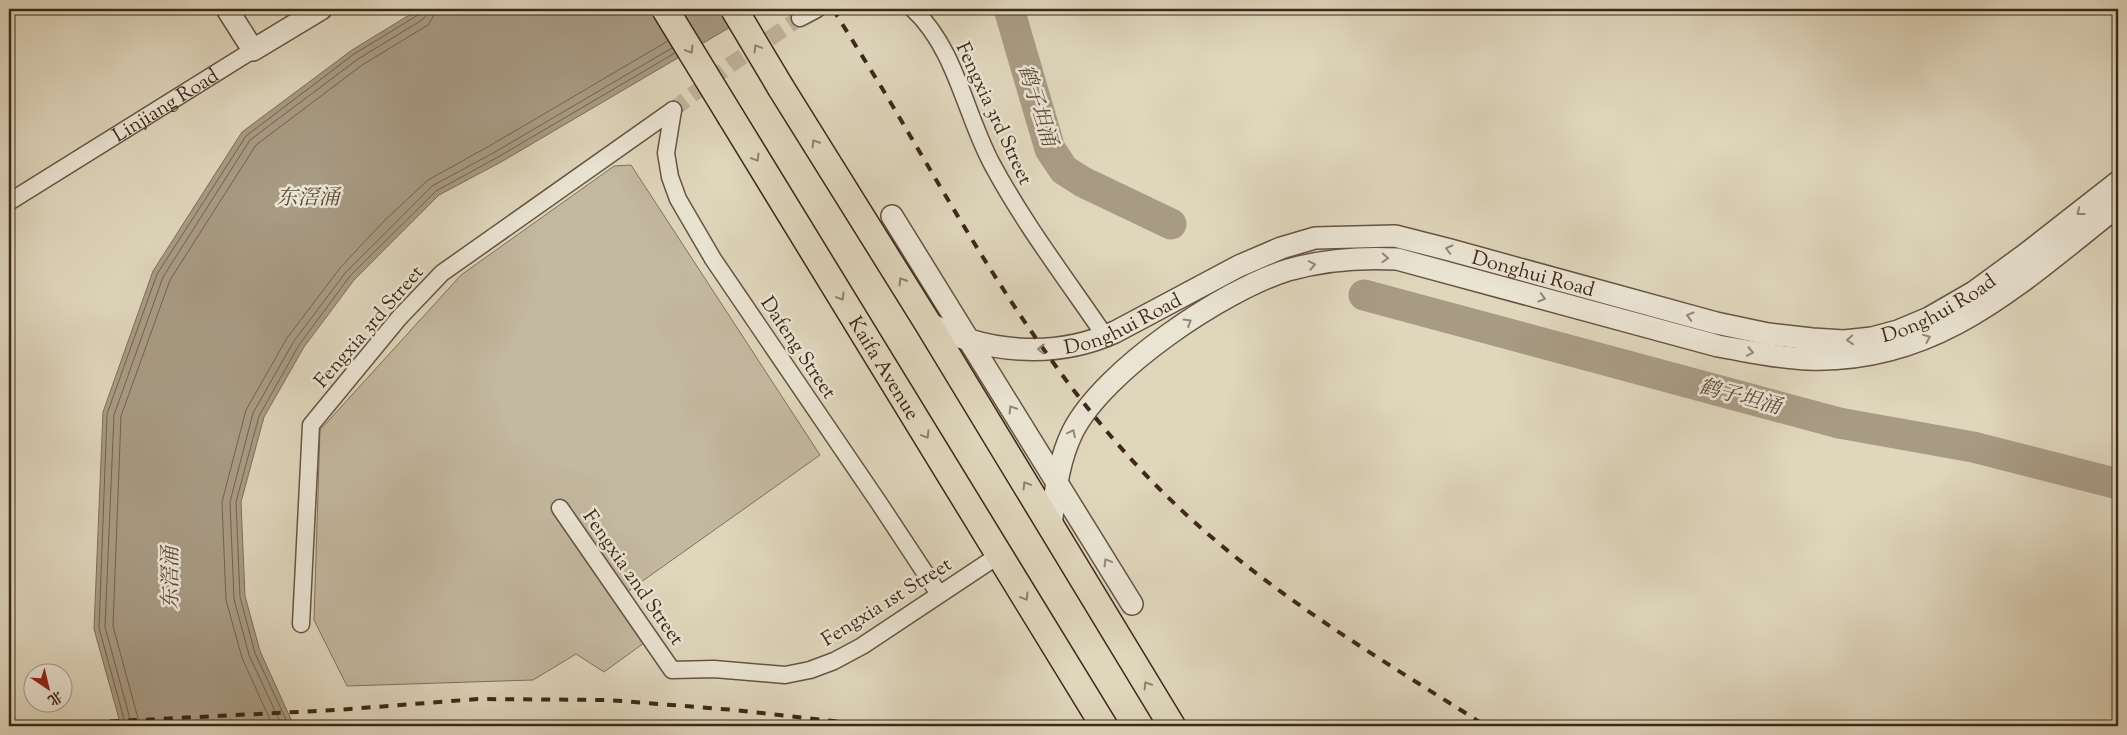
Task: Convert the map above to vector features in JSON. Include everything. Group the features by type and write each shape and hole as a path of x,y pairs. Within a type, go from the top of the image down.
{"main road":[{"name":"Kaifa Avenue","path":"665,9 1104,726"},
{"path":"734,9 927,322 1172,726"}],"street":[{"path":"227,9 253,50"},
{"name":"Linjiang Road","path":"9,202 321,9"},
{"path":"800,18 816,9"},
{"name":"Fengxia 3rd Street","path":"913,9 931,29 947,58 977,132 1007,191 1105,336"},
{"name":"Fengxia 3rd Street","path":"301,624 311,425 399,318 442,273 672,110"},
{"name":"Dafeng Street","path":"672,110 666,153 670,178 682,206 713,259 939,594"},
{"name":"Donghui Road","path":"927,322 950,334 968,340 1003,347 1043,350 1077,346 1105,336 1163,308 1239,266 1281,248 1315,238 1395,236 1716,324 1768,334 1844,341 1872,338 1898,331 1929,318 1974,292 2118,182"},
{"name":"Donghui Road","path":"1051,526 1056,479 1067,444 1080,418 1117,377 1175,329 1265,279 1288,270 1365,257 1397,259 1718,346 1769,356 1808,359 1839,358 1879,352 1916,343 1966,320 2015,286 2118,206"},
{"path":"892,216 1132,604"},
{"name":"Fengxia 2nd Street","path":"560,508 672,670"},
{"name":"Fengxia 1st Street","path":"672,670 714,668 785,675 810,670 834,661 862,646 999,555"}],"shaded area":[{"path":"631,165 820,455 627,592 655,635 604,672 576,654 533,680 347,686 314,620 320,430 461,275 614,166"}],"water":[{"name":"东滘涌","path":"419,9 761,9 501,162 439,195 354,280 304,347 264,417 241,502 245,596 260,651 294,726 121,726 94,629 103,412 153,271 242,132 352,50"}],"waterway":[{"name":"鹤子坦涌","path":"1009,9 1050,149 1064,170 1083,182 1171,224"},
{"name":"鹤子坦涌","path":"1364,295 1839,423 1973,447 2118,484"}],"tunnel":[{"path":"673,110 730,65 800,18"}],"railway":[{"path":"833,9 995,277 1027,326 1097,419 1135,463 1211,537 1286,596 1486,726"},
{"path":"20,726 336,710 478,699 608,700 735,710 877,726"}]}
